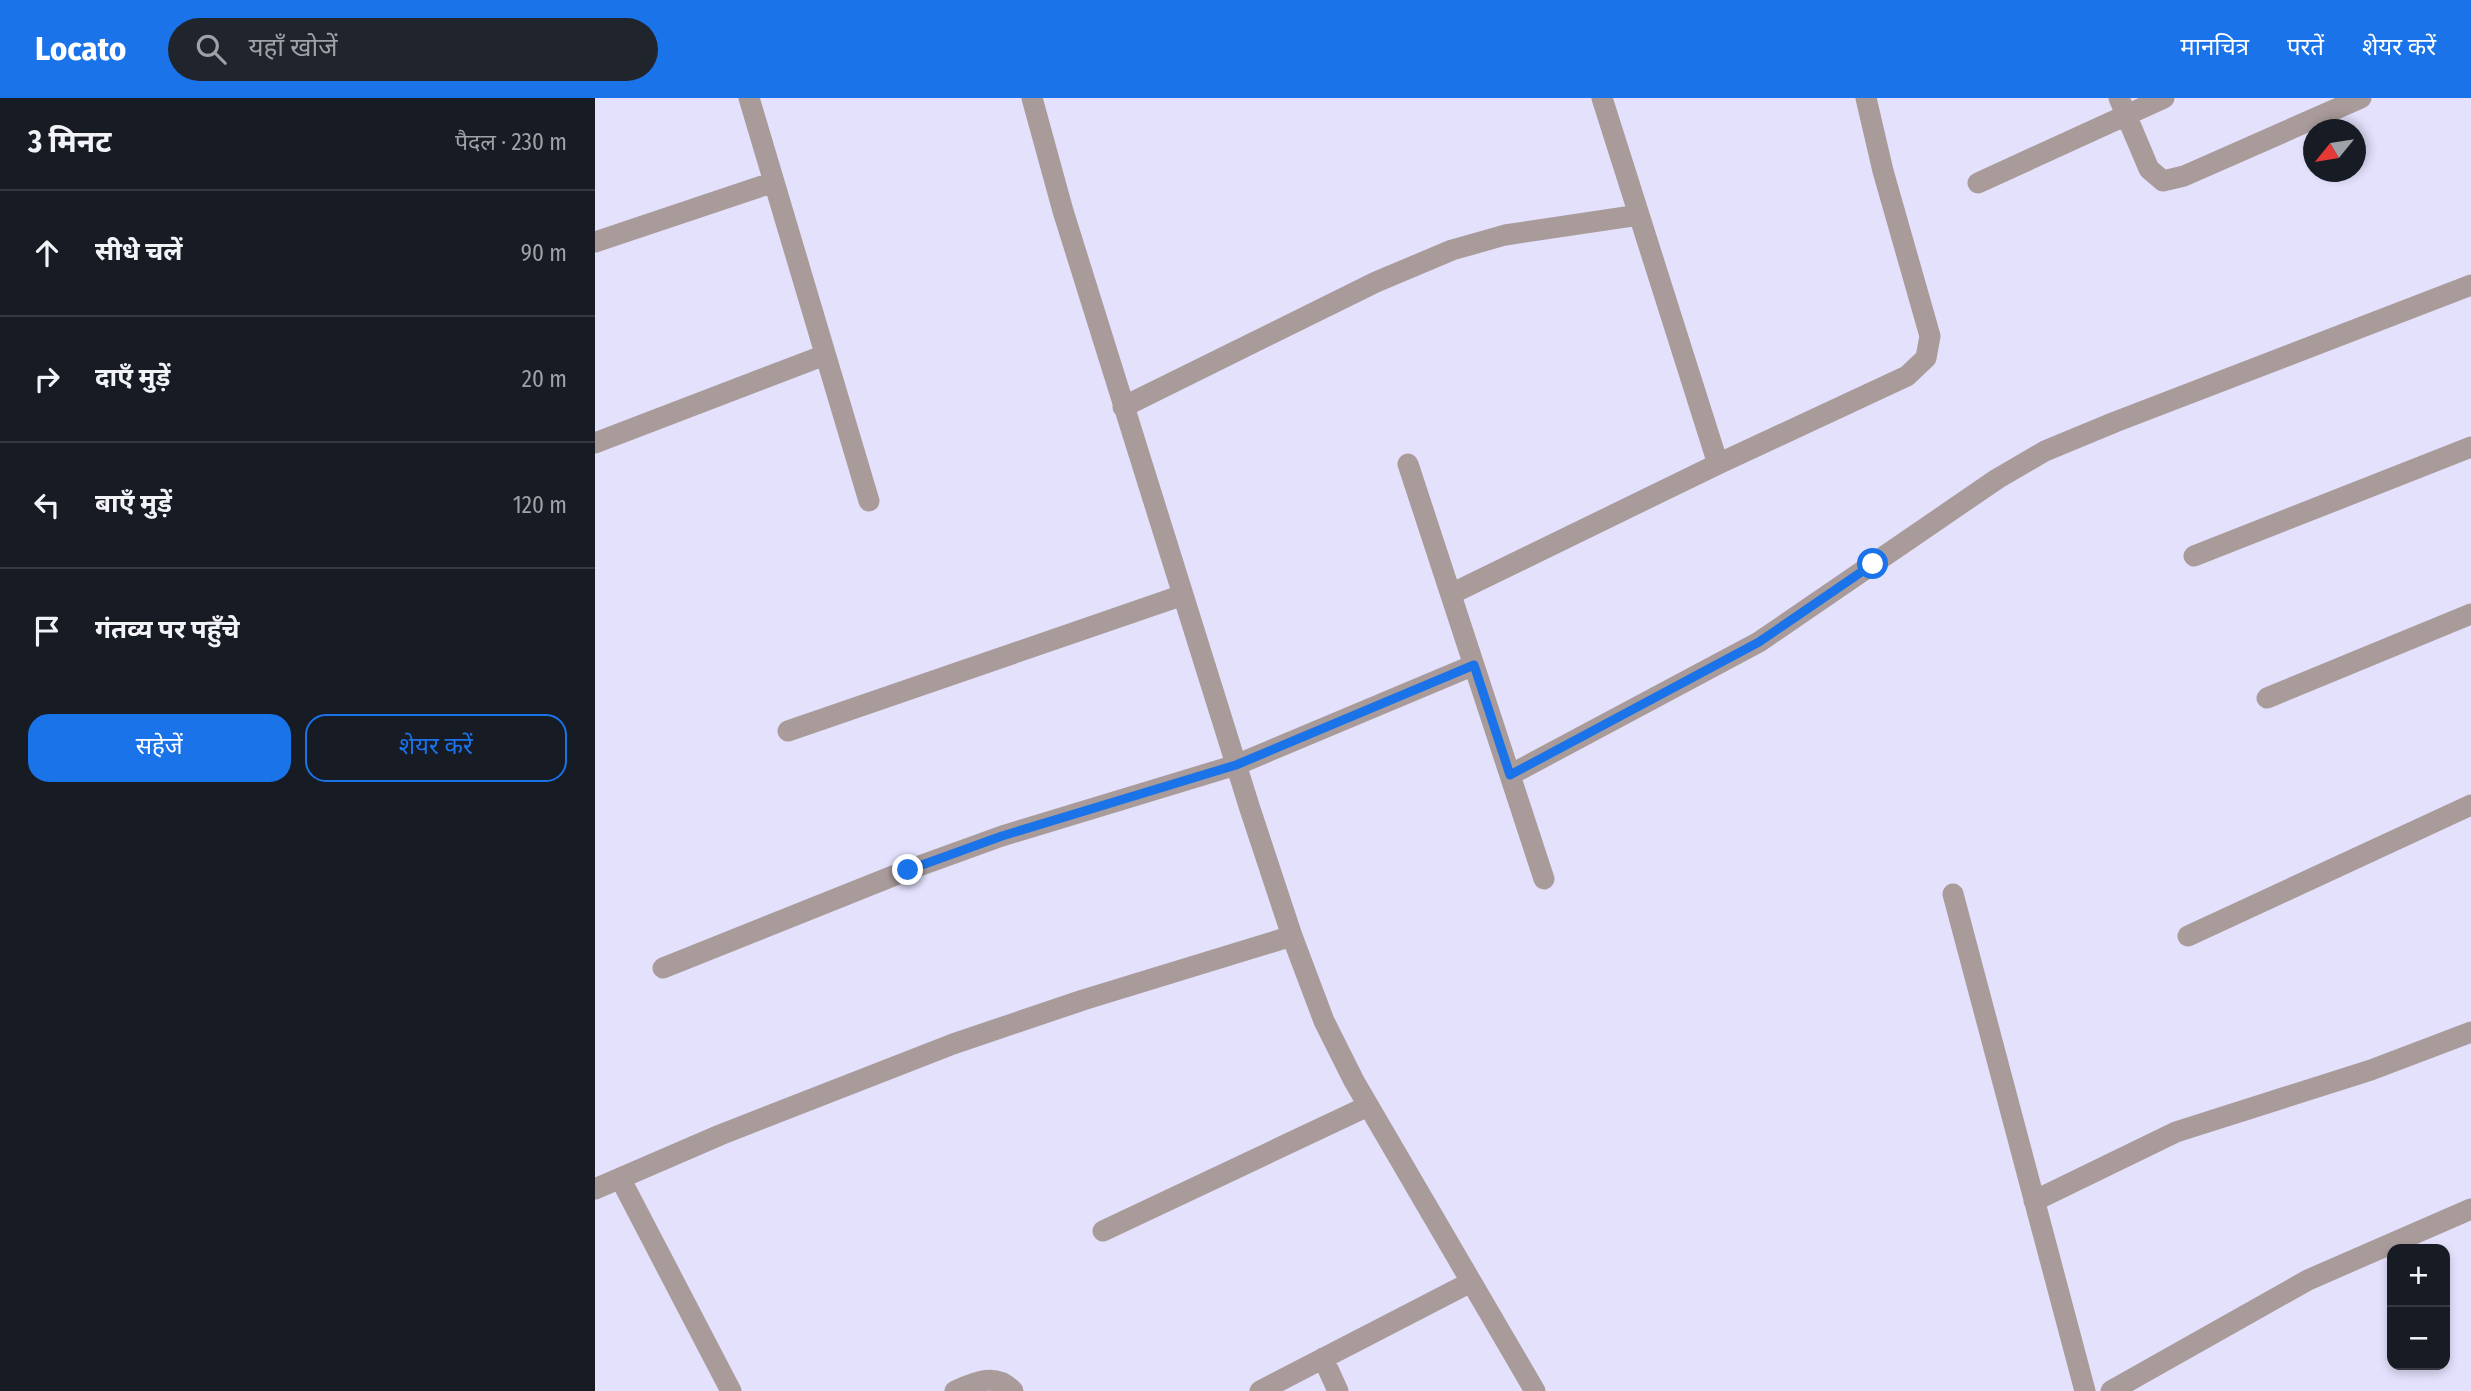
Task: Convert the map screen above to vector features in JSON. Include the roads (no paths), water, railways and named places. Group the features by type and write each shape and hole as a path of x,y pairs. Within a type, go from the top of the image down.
{"street":[{"path":"749,98 869,500"},
{"path":"1032,98 1063,211 1236,765 1292,936 1324,1021 1368,1106 1535,1391"},
{"path":"1602,98 1718,464"},
{"path":"1451,594 1718,464 1907,376 1926,358 1930,336 1883,171 1866,98"},
{"path":"1978,183 2122,107 2164,98"},
{"path":"2122,107 2149,169 2163,181 2184,176 2361,98"},
{"path":"595,242 774,182"},
{"path":"1123,407 1376,282 1452,250 1504,235 1639,215"},
{"path":"1510,775 1759,642 1997,479 2045,452 2115,422 2471,285"},
{"path":"595,443 825,355"},
{"path":"2194,555 2471,447"},
{"path":"1408,464 1544,879"},
{"path":"788,731 1183,595"},
{"path":"2267,698 2471,614"},
{"path":"663,968 908,870 991,840 1236,765 1474,665"},
{"path":"2187,936 2471,805"},
{"path":"1953,894 2085,1391"},
{"path":"595,1189 720,1135 953,1044 1083,1000 1292,936"},
{"path":"2034,1201 2175,1132 2371,1070 2471,1032"},
{"path":"1103,1231 1368,1106"},
{"path":"620,1178 731,1391"},
{"path":"2111,1391 2308,1280 2471,1209"},
{"path":"1260,1391 1471,1282"},
{"path":"1323,1359 1338,1391"},
{"path":"955,1391 989,1380 1005,1382 1013,1391"}]}
